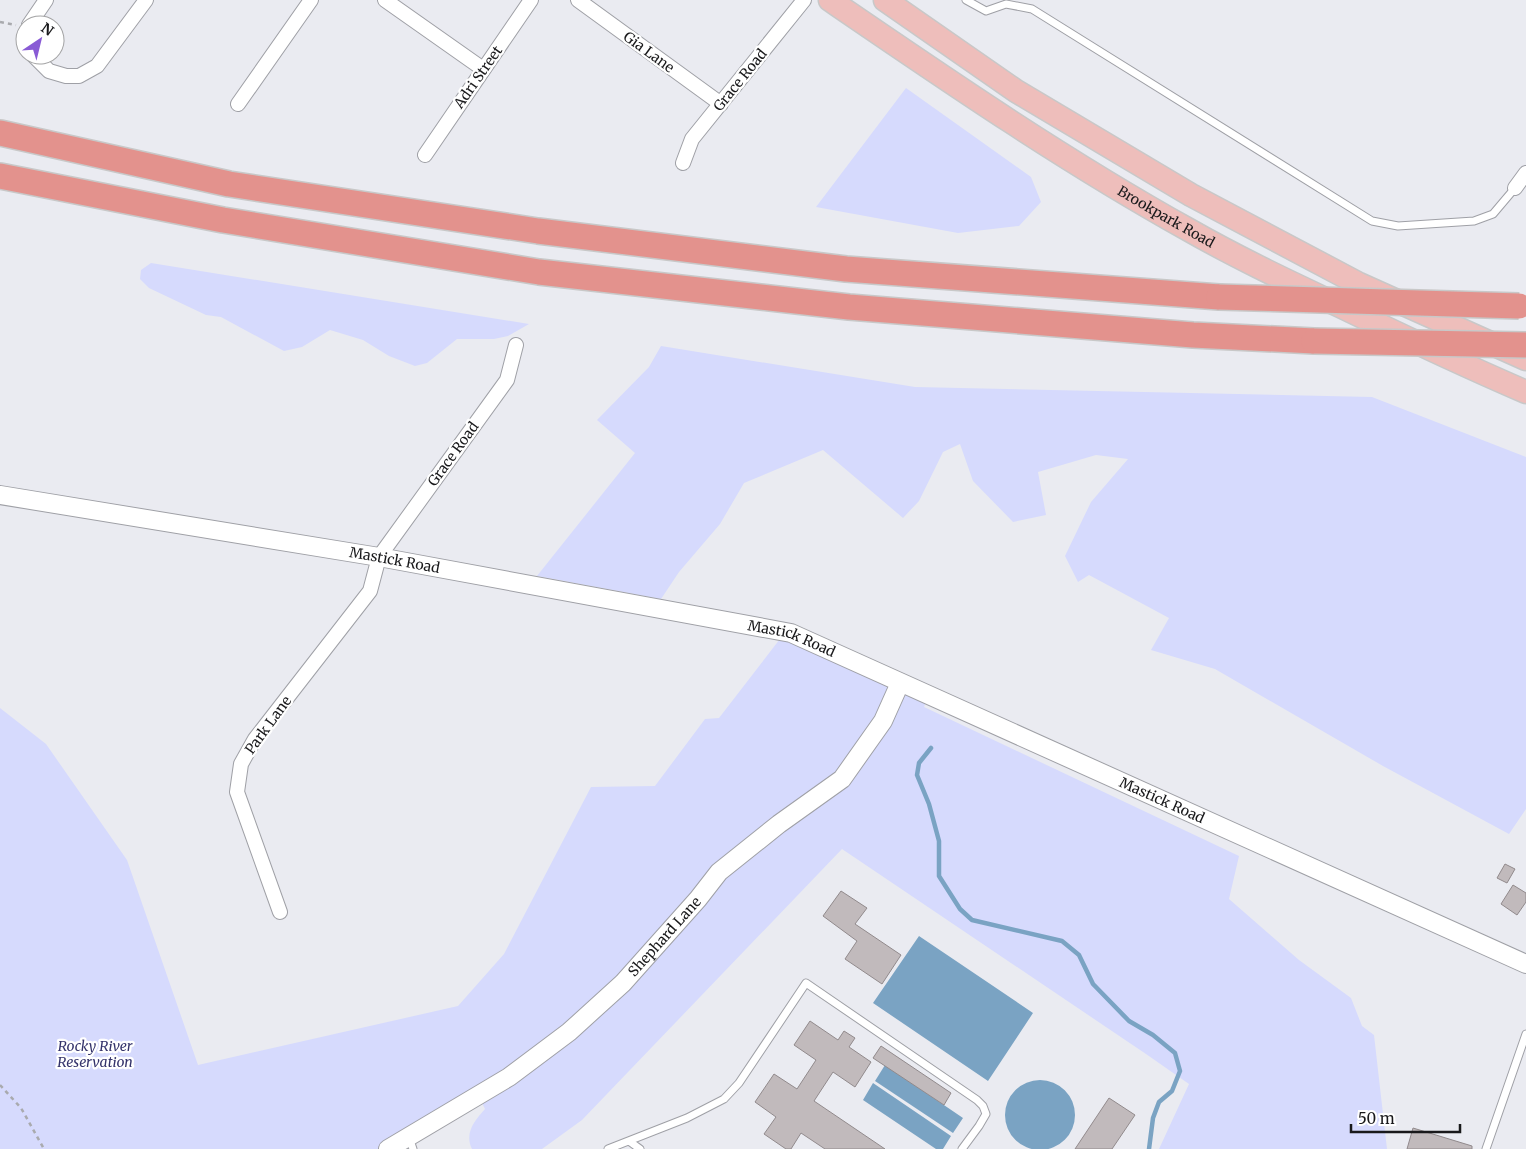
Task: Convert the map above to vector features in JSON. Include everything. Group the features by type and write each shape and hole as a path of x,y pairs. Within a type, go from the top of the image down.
{"highway":[{"path":"0,133 229,184 538,232 846,269 1219,297 1523,306"},
{"path":"0,176 223,220 539,272 859,308 1193,335 1314,341 1526,345"}],"main road":[{"name":"Brookpark Road","path":"830,0 987,108 1188,230 1264,270 1468,368 1526,392"},
{"path":"884,0 1016,91 1191,195 1359,284 1526,359"}],"street":[{"path":"32,15 46,0"},
{"path":"43,65 49,71 66,76 79,76 96,66 146,0"},
{"path":"238,104 311,0"},
{"path":"385,0 483,69"},
{"name":"Adri Street","path":"425,154 531,0"},
{"name":"Gia Lane","path":"578,0 721,104"},
{"name":"Grace Road","path":"683,163 692,139 804,0"},
{"path":"1515,188 1526,173"},
{"name":"Grace Road","path":"379,557 507,380 516,345"},
{"name":"Mastick Road","path":"0,495 379,557 791,633 1526,964"},
{"name":"Park Lane","path":"280,912 237,792 241,764 255,739 370,591 379,557"},
{"name":"Shephard Lane","path":"388,1149 411,1143 509,1077 569,1032 616,989 692,906 720,872 779,824 842,779 883,722 900,683"}],"lane":[{"path":"966,0 986,11 1006,4 1032,9 1372,221 1398,226 1474,221 1493,214 1515,188"},
{"path":"608,1149 687,1118 724,1099 739,1083 806,983 984,1106 986,1114 962,1149"},
{"path":"1486,1149 1526,1034"},
{"path":"629,1141 640,1149"}],"path":[{"path":"0,22 15,24"},
{"path":"0,1085 20,1108 44,1149"}],"green space":[{"path":"906,88 1031,177 1041,202 1019,226 958,233 816,207"},
{"path":"151,263 529,324 508,336 494,339 457,339 427,363 415,366 389,356 363,340 330,330 302,347 284,351 221,317 206,315 149,288 140,279 141,270"},
{"path":"661,346 915,387 1372,397 1526,457 1526,809 1509,834 1383,766 1215,669 1151,650 1169,618 1089,575 1078,582 1065,556 1091,502 1128,459 1096,455 1038,472 1046,515 1013,522 973,481 960,444 943,452 919,501 903,518 823,450 744,483 720,524 679,572 661,599 537,576 635,453 597,420 649,367"},
{"name":"Rocky River Reservation","path":"783,635 927,699 924,707 1239,856 1229,899 1299,960 1351,998 1362,1026 1374,1035 1387,1149 1159,1149 1189,1084 842,849 582,1120 542,1149 472,1149 469,1138 470,1132 474,1122 485,1109 482,1103 404,1149 0,1149 0,708 46,744 127,860 198,1065 458,1006 504,954 591,787 655,786 705,719 719,718"}],"shaded area":[{"path":"919,936 1033,1013 988,1081 873,1003"},
{"path":"885,1065 963,1118 953,1133 875,1081"},
{"path":"1040,1080 1053,1083 1065,1090 1072,1102 1075,1115 1072,1128 1065,1140 1053,1147 1040,1150 1027,1147 1015,1140 1008,1128 1005,1115 1008,1102 1015,1090 1027,1083"},
{"path":"873,1083 951,1136 943,1149 936,1149 863,1100"}],"building":[{"path":"1505,864 1515,869 1507,883 1497,878"},
{"path":"1513,885 1526,893 1526,902 1517,915 1501,904"},
{"path":"841,891 867,908 855,924 901,955 882,984 845,959 857,941 823,916"},
{"path":"810,1021 838,1040 844,1031 855,1038 849,1047 871,1062 855,1087 833,1072 814,1101 885,1149 825,1149 801,1133 791,1149 786,1149 764,1134 776,1117 755,1102 774,1074 797,1089 816,1060 794,1045"},
{"path":"881,1046 951,1093 944,1105 873,1058"},
{"path":"1109,1098 1135,1115 1112,1149 1075,1149"},
{"path":"1413,1128 1472,1146 1472,1149 1407,1149"}],"waterway":[{"path":"931,748 919,763 917,775 929,804 939,841 939,876 960,909 972,920 1062,941 1079,955 1093,984 1129,1021 1153,1035 1175,1053 1180,1071 1172,1091 1159,1102 1153,1118 1149,1149"}]}
